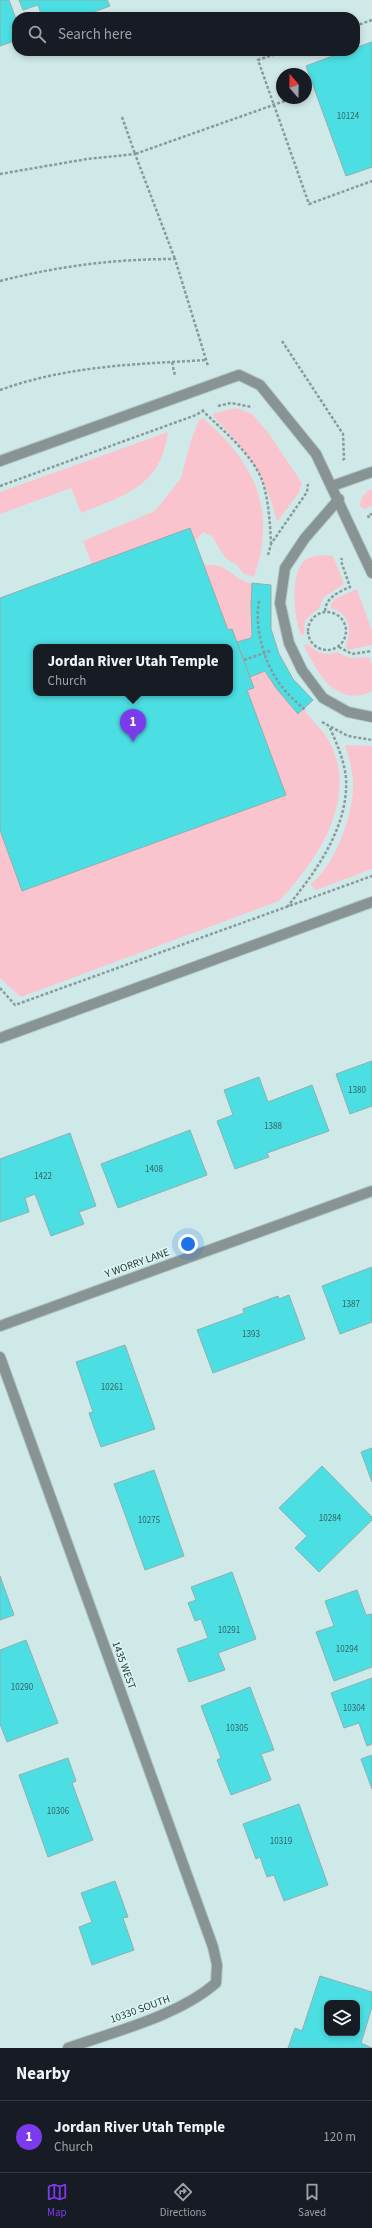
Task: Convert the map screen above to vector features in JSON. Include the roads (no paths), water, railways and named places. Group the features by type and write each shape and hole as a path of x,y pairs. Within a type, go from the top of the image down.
{"street":[{"path":"0,461 239,375 260,385 316,454 339,499 372,573"},
{"path":"332,486 372,472"},
{"path":"339,499 305,538 285,568 280,603 289,643 302,670 323,698 348,712 372,717"},
{"path":"0,1038 372,902"},
{"name":"Y WORRY LANE","path":"0,1326 372,1190"},
{"name":"1435 WEST","path":"0,1356 214,1947 217,1965 216,1983"},
{"name":"10330 SOUTH","path":"68,2048 182,2007 200,1997 216,1983"}],"place":[{"name":"Jordan River Utah Temple","path":"133,742"}]}
